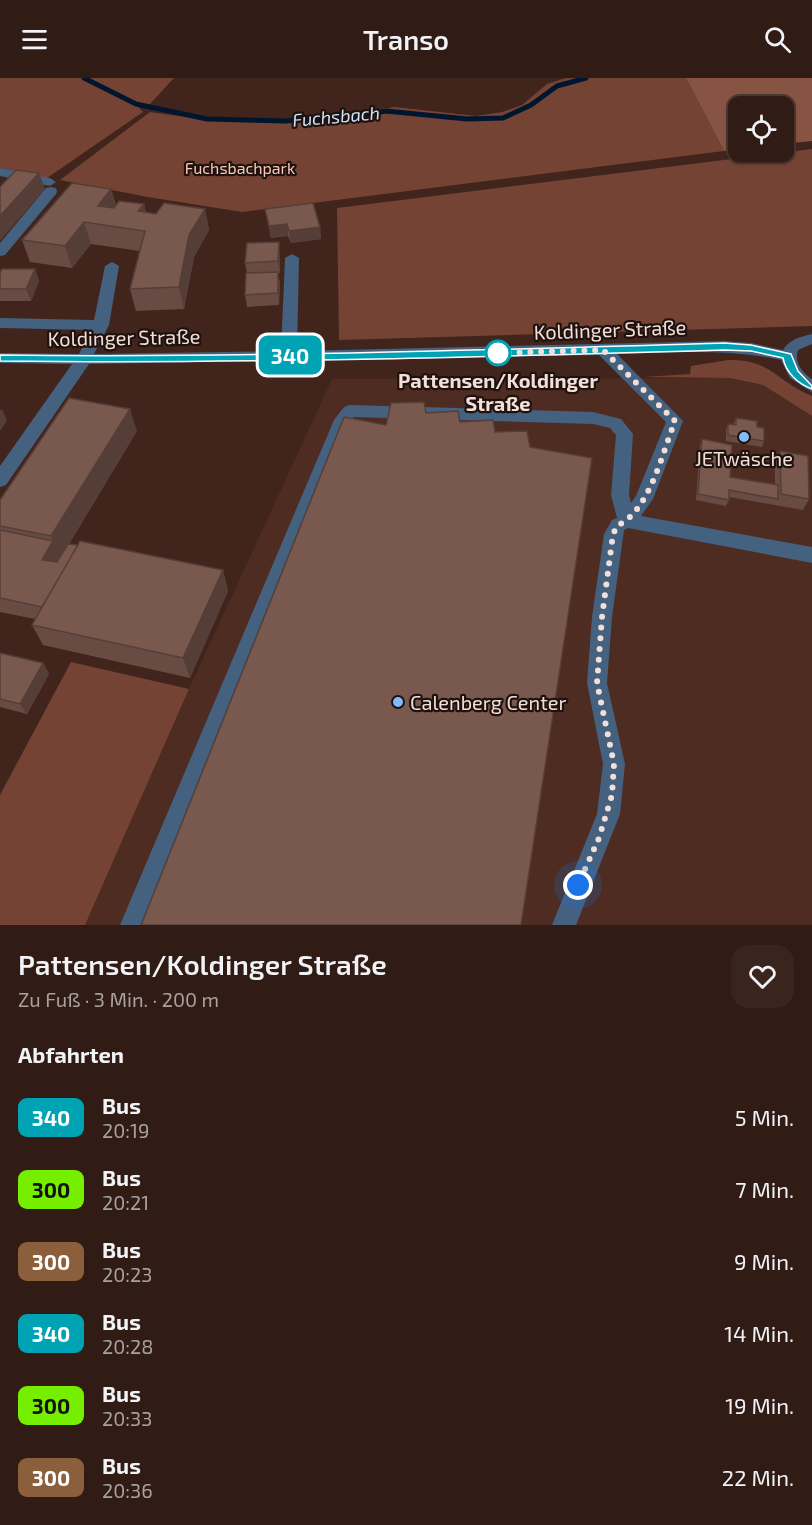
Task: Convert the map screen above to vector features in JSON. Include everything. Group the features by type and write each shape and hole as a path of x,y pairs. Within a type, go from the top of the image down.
{"street":[{"path":"0,172 51,186 0,252"},
{"path":"289,355 292,258"},
{"path":"0,480 84,359 101,325 112,266"},
{"path":"0,322 101,325"},
{"path":"812,339 796,343 788,356 788,362 794,373 812,386"},
{"name":"Koldinger Straße","path":"0,358 84,359 724,346 751,348 788,356"},
{"path":"564,925 608,814 612,795 614,764 597,683 602,617 613,534 618,525 627,521 644,500 675,421 603,350"},
{"path":"132,925 342,420 350,411 593,418 615,423 625,434 620,495 627,521"},
{"path":"627,521 812,555"}],"shaded area":[{"path":"686,78 812,78 812,141 794,143 794,96 728,96 728,150 724,151"},
{"path":"730,378 763,385 812,416 812,925 85,925 189,689 332,379"}],"green space":[{"path":"0,78 174,78 150,104 136,104 143,112 47,178 0,168"},
{"name":"Fuchsbachpark","path":"566,78 686,78 724,151 242,212 60,180 150,112 221,120 290,121 338,120 340,115 395,107 476,116 502,112 522,105 547,84"},
{"path":"812,149 812,326 339,340 337,208 728,159 728,162 794,162 794,151"},
{"path":"742,360 764,367 800,391 812,396 812,416 763,385 730,378 643,377 690,374 691,366"},
{"path":"71,662 189,689 85,925 0,925 0,795"}],"building":[{"path":"16,170 39,173 0,216 0,187"},
{"path":"72,183 111,189 98,206 114,208 119,201 144,204 138,211 156,214 164,203 205,209 189,235 179,287 130,289 145,231 84,222 65,246 22,240"},
{"path":"313,203 320,227 289,231 287,224 269,226 265,209"},
{"path":"279,242 278,261 245,263 247,243"},
{"path":"2,269 35,269 26,289 0,289"},
{"path":"278,272 278,293 245,295 246,273"},
{"path":"69,398 130,409 51,536 0,526 0,500"},
{"name":"Calenberg Center","path":"424,402 426,413 458,411 460,422 493,420 495,432 527,431 530,447 592,458 521,925 141,925 344,417 386,425 391,403"},
{"path":"736,418 757,421 757,427 764,428 764,441 728,435 728,424 736,425"},
{"path":"702,439 732,445 730,477 778,485 778,499 729,490 729,500 698,494"},
{"path":"780,451 808,456 809,499 781,494"},
{"path":"0,530 53,541 42,560 57,562 68,544 78,545 42,607 0,598"},
{"path":"80,541 223,570 183,658 32,625"},
{"path":"0,653 43,663 20,704 0,699"}],"waterway":[{"name":"Fuchsbach","path":"84,78 136,104 207,119 285,121 351,117 386,111 467,119 503,118 531,105 557,86 586,78"}],"bus line":[{"name":"340","path":"0,358 84,359 498,353 724,346 751,348 788,356 790,368 800,379 812,386"}],"place":[{"name":"Pattensen/Koldinger Straße","path":"498,353"},
{"name":"JETwäsche","path":"744,437"},
{"name":"Calenberg Center","path":"398,702"}],"route":[{"path":"498,353 603,350 628,372 675,421 644,500 627,521 618,525 613,534 602,617 597,683 614,764 612,795 599,838 578,885"}]}
